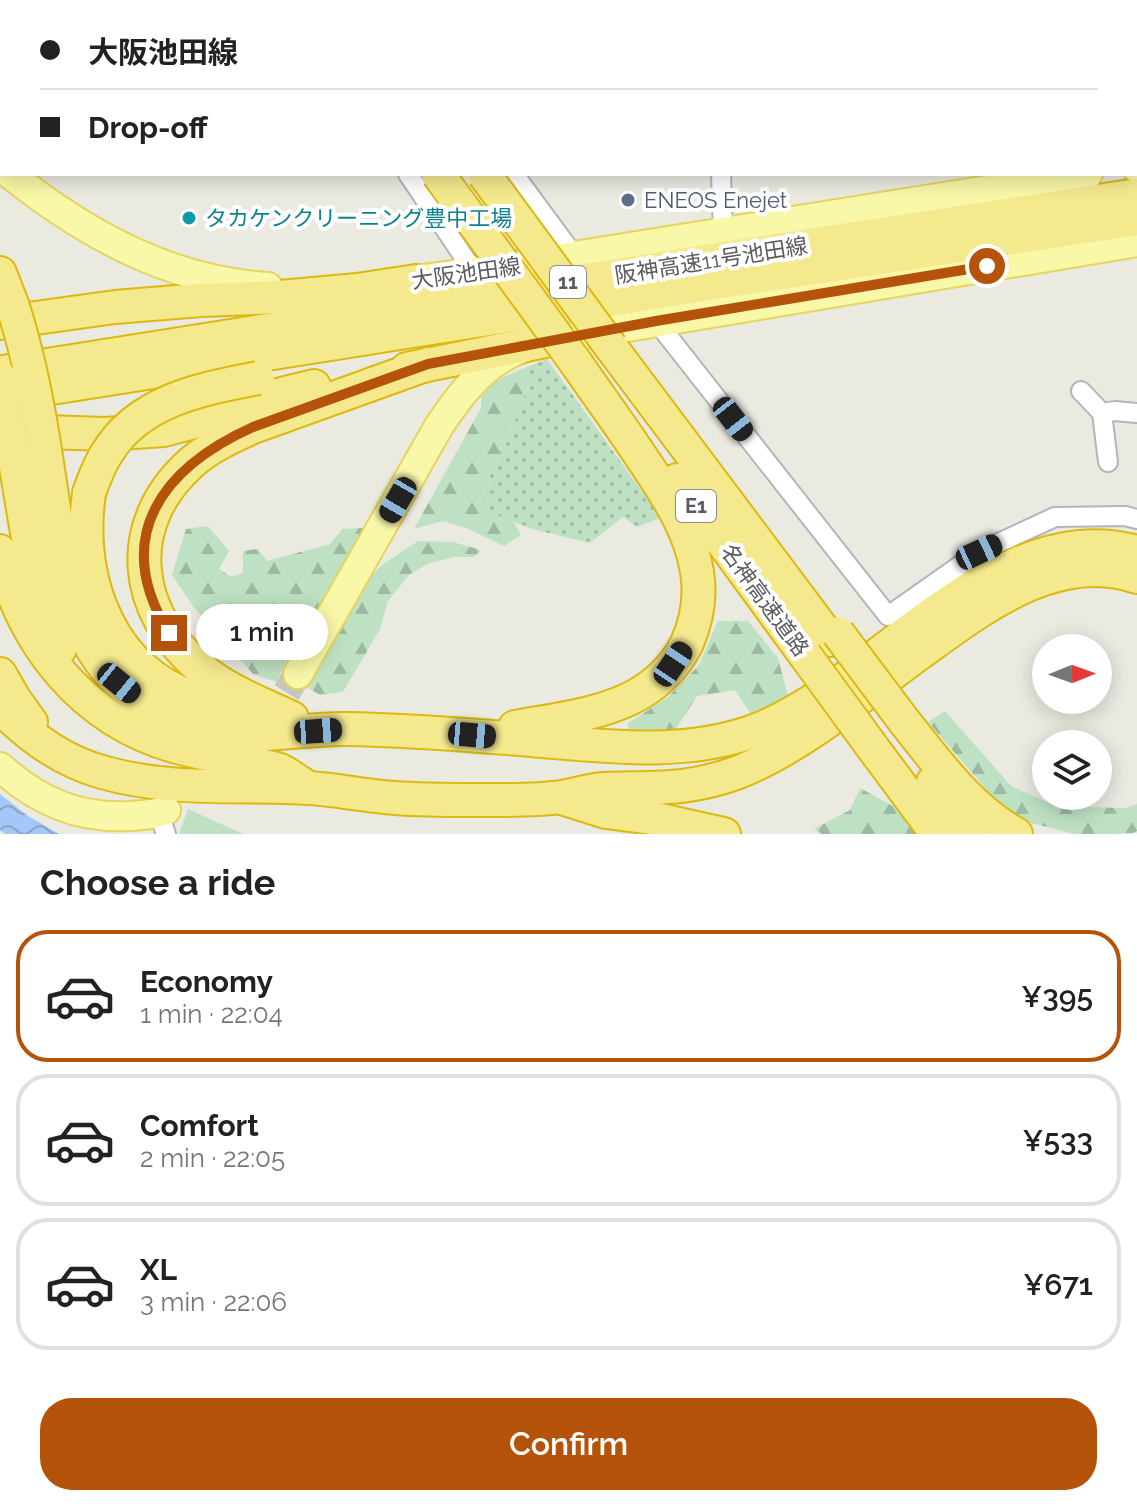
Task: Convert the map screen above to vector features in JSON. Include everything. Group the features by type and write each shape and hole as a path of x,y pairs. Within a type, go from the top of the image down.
{"highway":[{"path":"440,176 591,356 687,534 698,573 697,611 684,648 660,679 645,691 628,700 584,714 472,735"},
{"name":"名神高速道路","path":"452,176 591,356 825,643"},
{"name":"名神高速道路","path":"485,176 591,356 707,474 889,731 970,834"},
{"name":"阪神高速11号池田線","path":"0,376 341,318 1137,195"},
{"name":"阪神高速11号池田線","path":"0,397 1137,219"},
{"path":"0,273 6,314 22,336 31,371 37,582 51,629 83,687 132,728 152,739"},
{"path":"6,314 280,297 416,281"},
{"path":"344,729 199,700 179,692 139,666 111,629 93,586 85,539 89,493 119,435 135,421 171,400 513,315"},
{"path":"0,358 275,323 341,318"},
{"path":"0,430 116,434 164,430 289,392 550,340"},
{"path":"292,718 219,682 200,668 169,633 154,607 146,579 143,561 148,524 165,491 178,475 229,438 428,364"},
{"path":"0,376 65,565 74,606 92,649 119,683 159,711 221,732 265,735 344,729 641,747 697,745 725,740 771,724 814,701 954,599 1004,569 1054,551 1079,547 1137,552"},
{"path":"0,551 20,611 30,630 73,687 110,718 128,729 177,747 279,770 311,788"},
{"path":"0,707 26,732 63,756 101,772 152,782 221,788 311,788 397,798 475,800 558,797 600,789 666,789 692,786 762,761 808,734 967,619 1013,591 1060,574 1083,571 1107,571 1137,577"},
{"path":"0,674 27,717 63,756"},
{"path":"889,731 937,762 985,812 1016,834"},
{"name":"名神高速道路","path":"889,731 937,834"},
{"path":"558,797 606,812 652,818 724,834"}],"main road":[{"name":"大阪池田線","path":"13,176 66,216 115,244 165,266 214,280 293,288 416,281 723,233 1018,180 1065,176"},
{"path":"298,674 453,405 478,376 515,351 550,340 656,321 1137,242"},
{"path":"0,767 29,790 73,811 98,816 164,819"}],"street":[{"path":"409,176 474,272"},
{"path":"515,176 575,257"},
{"path":"721,176 723,233"},
{"path":"656,321 888,616 979,552 1055,517 1125,516 1137,519"},
{"path":"1081,391 1102,413 1108,462"},
{"path":"1102,413 1137,413"}],"green space":[{"path":"547,359 661,518 637,527 623,517 590,543 532,529 487,511 490,475 529,384 517,371"},
{"path":"517,371 529,383 490,475 487,511 514,522 521,535 504,546 443,521 414,529 481,408 481,397 497,380"},
{"path":"208,526 229,551 219,569 231,577 243,573 243,551 258,549 267,561 330,544 342,529 363,528 361,545 296,653 286,660 277,682 253,674 193,606 172,575 186,529"},
{"path":"418,541 453,542 481,550 474,557 454,557 427,564 409,575 388,601 380,629 343,692 320,695 303,685 361,586 382,565"},
{"path":"718,621 748,621 778,658 788,696 752,716 735,690 697,696 674,732 633,734 627,724 668,697 699,665"},
{"path":"945,711 1011,786 1032,795 1032,810 1112,810 1137,804 1137,831 1075,834 1031,823 999,804 928,722"},
{"path":"860,788 898,809 915,834 822,834 814,829 850,810"},
{"path":"188,809 243,834 179,834"}],"water":[{"path":"0,794 28,816 59,834 5,834 0,830"}],"tunnel":[{"path":"264,728 298,674"}],"place":[{"name":"ENEOS Enejet","path":"628,200"},
{"name":"タカケンクリーニング豊中工場","path":"189,218"}],"route":[{"path":"169,633 150,598 146,579 143,561 148,524 165,491 192,462 209,449 253,427 428,364 656,321 987,266"}]}
